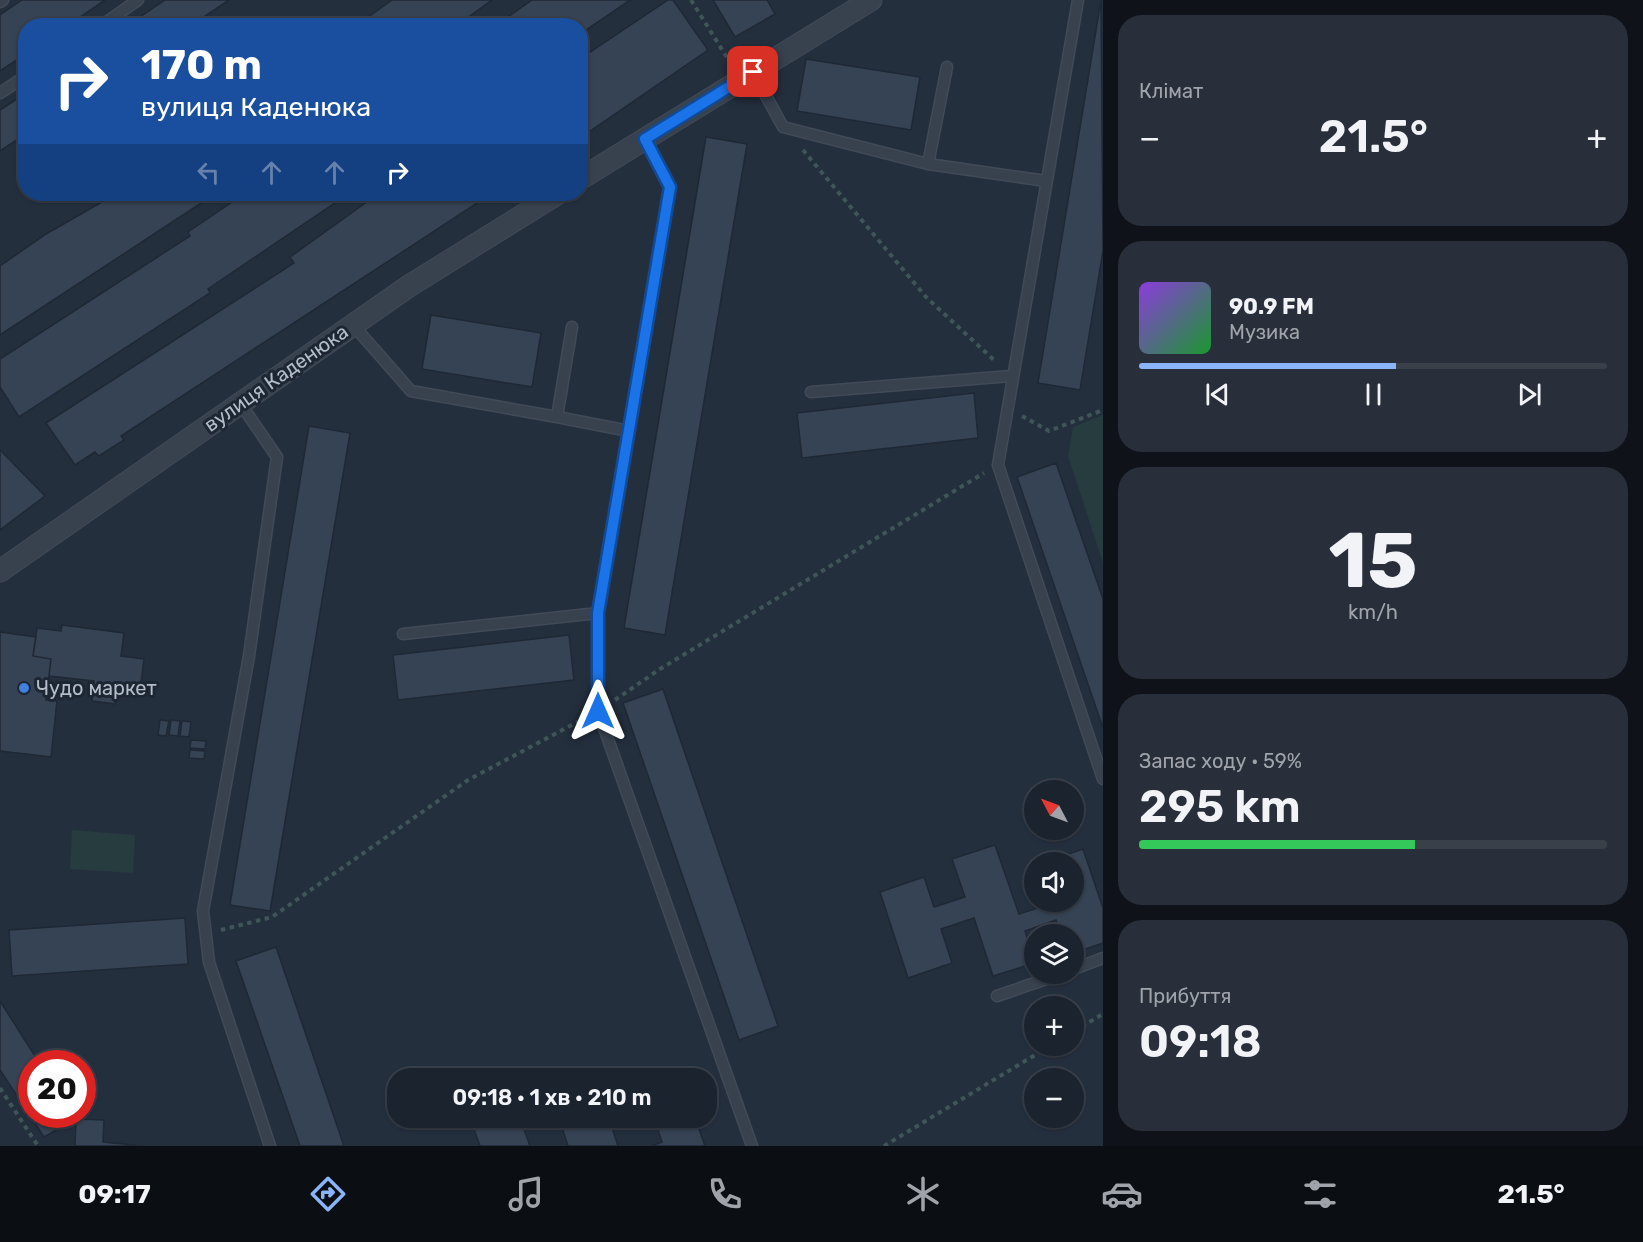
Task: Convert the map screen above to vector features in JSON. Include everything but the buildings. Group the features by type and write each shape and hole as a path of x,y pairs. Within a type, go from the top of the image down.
{"street":[{"path":"588,174 871,0"},
{"name":"вулиця Каденюка","path":"0,571 409,286 546,201"}],"lane":[{"path":"112,18 138,0"},
{"path":"1078,0 1011,376 998,465 1103,779"},
{"path":"928,164 947,66"},
{"path":"747,76 783,127 928,164 1046,181"},
{"path":"0,93 18,81"},
{"path":"645,139 670,187 598,613 598,711 752,1146"},
{"path":"353,325 411,391 629,431"},
{"path":"557,417 572,327"},
{"path":"812,392 1011,376"},
{"path":"240,403 277,457 249,656 203,910 209,962 270,1146"},
{"path":"403,634 598,613"},
{"path":"1084,965 1103,958"},
{"path":"997,996 1032,984"}],"path":[{"path":"691,0 747,76"},
{"path":"783,127 926,297 1011,376"},
{"path":"1007,408 1049,431 1103,410"},
{"path":"1084,1025 1103,1014"},
{"path":"884,1146 1033,1056"},
{"path":"0,1088 38,1146"}],"green space":[{"path":"1103,415 1103,563 1068,456 1073,427"},
{"path":"72,830 135,835 133,873 70,869"}],"place":[{"name":"Чудо маркет","path":"24,688"}],"route":[{"path":"598,711 598,613 670,187 645,139 753,72"}]}
